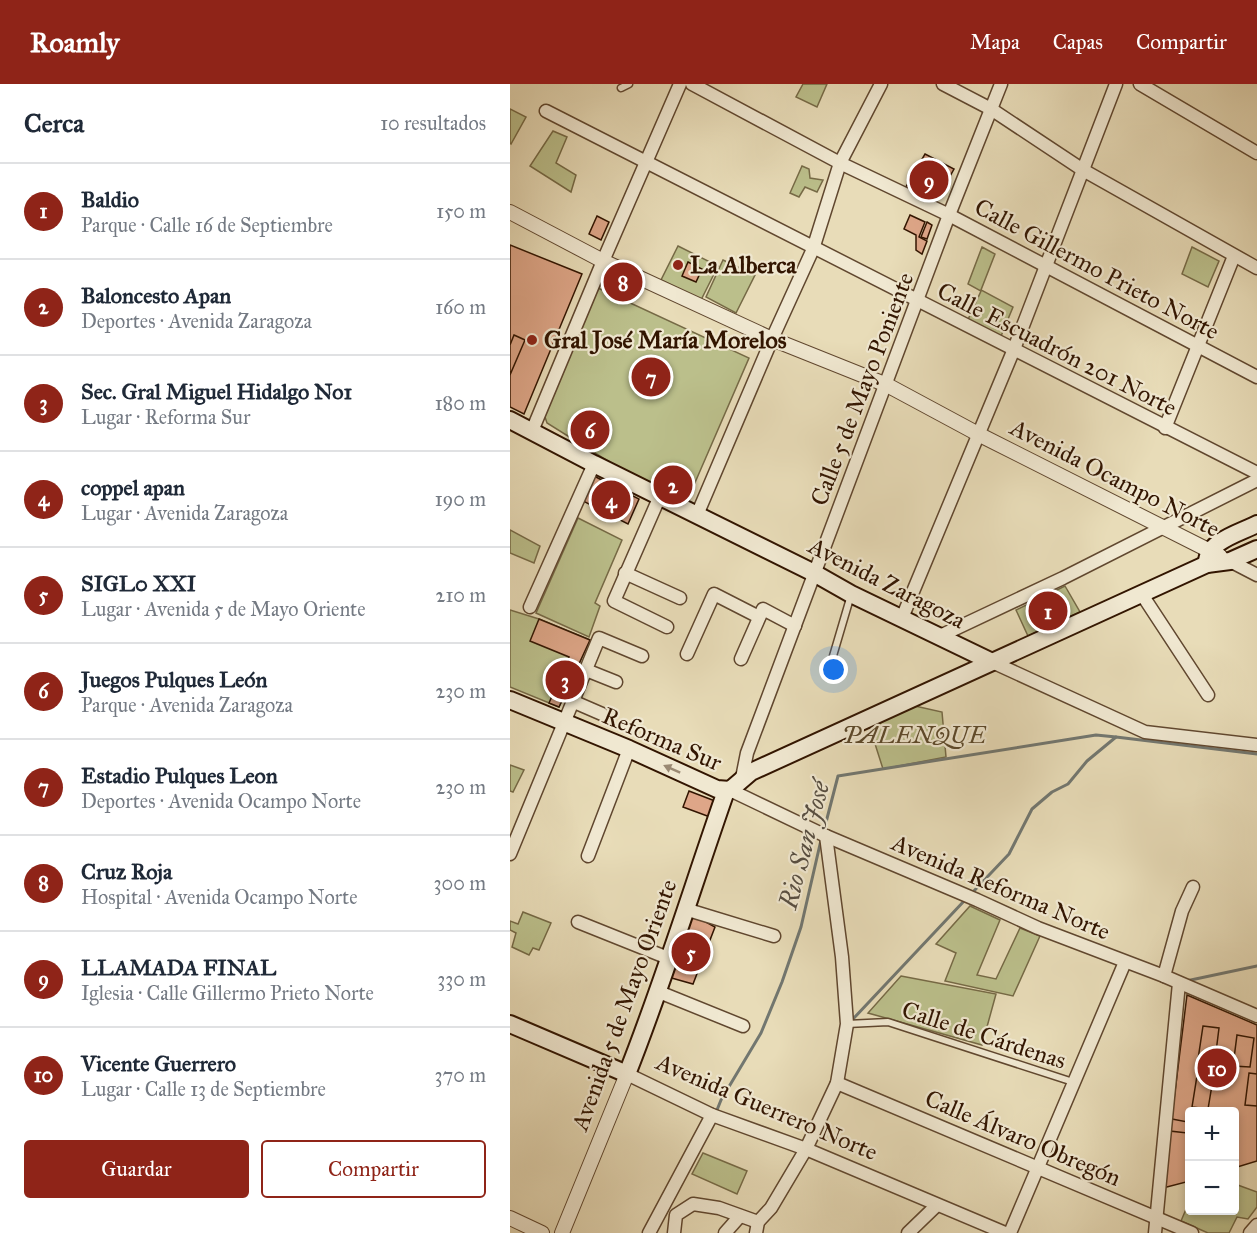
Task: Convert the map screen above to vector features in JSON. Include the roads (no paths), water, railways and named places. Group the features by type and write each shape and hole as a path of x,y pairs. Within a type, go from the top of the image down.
{"main road":[{"name":"Avenida Zaragoza","path":"510,420 814,573 851,594 990,662"},
{"path":"733,786 751,772 1141,593 1208,557 1217,544 1257,524"},
{"path":"1208,557 1230,561 1257,549"},
{"name":"Reforma Sur","path":"510,700 629,749 717,789 733,786"},
{"name":"Avenida 5 de Mayo Oriente","path":"627,1074 659,992 685,909 733,786"},
{"name":"Avenida Guerrero Norte","path":"510,1024 627,1074"}],"street":[{"path":"532,431 680,84"},
{"name":"Calle Gillermo Prieto Norte","path":"692,84 840,163 949,215 1257,377"},
{"path":"697,515 813,249 840,163 881,84"},
{"path":"943,84 991,109 1083,170 1257,268"},
{"name":"Calle 5 de Mayo Poniente","path":"733,786 887,385 949,215 1001,84"},
{"path":"902,618 980,435 1116,84"},
{"path":"1140,84 1257,153"},
{"name":"Calle Escuadrón 201 Norte","path":"546,111 1257,474"},
{"path":"510,212 603,261 772,339 887,385 980,435"},
{"path":"1165,428 1234,256"},
{"name":"Avenida Ocampo Norte","path":"980,435 1164,527 1208,557"},
{"path":"530,607 594,464"},
{"path":"940,636 1063,578 1257,480"},
{"path":"660,496 614,601 667,627"},
{"path":"1230,561 1257,574"},
{"path":"625,573 680,598"},
{"path":"1141,593 1208,695"},
{"path":"687,654 714,594 759,617"},
{"path":"741,659 763,609 795,626"},
{"path":"510,854 599,638 642,656"},
{"name":"Avenida Zaragoza","path":"990,662 1145,732 1257,746"},
{"path":"586,670 616,682"},
{"path":"572,701 602,714"},
{"path":"588,856 629,749"},
{"name":"Avenida Reforma Norte","path":"733,786 826,836 1038,928 1164,976 1257,1016"},
{"path":"674,1233 676,1215 693,1204 718,1208 740,1216 757,1227 776,1201 806,1149 837,1083 847,1024 842,957 826,836"},
{"path":"1164,976 1182,911 1193,887"},
{"path":"685,909 774,936"},
{"path":"578,922 668,958"},
{"path":"1008,1233 1125,962"},
{"path":"1155,1233 1179,983"},
{"path":"659,992 742,1026"},
{"name":"Avenida Guerrero Norte","path":"627,1074 712,1115 806,1149 1008,1233"},
{"name":"Avenida 5 de Mayo Oriente","path":"562,1233 627,1074"},
{"name":"Calle Álvaro Obregón","path":"837,1083 1192,1233"},
{"path":"649,1233 712,1115"},
{"path":"908,1233 937,1204"},
{"path":"725,1233 740,1216"},
{"path":"656,1217 662,1233"},
{"path":"510,1218 542,1233"},
{"path":"1250,1233 1257,1225"}],"lane":[{"path":"621,88 629,84"},
{"path":"833,656 851,594"},
{"name":"Calle de Cárdenas","path":"847,1024 888,1022 1073,1082"}],"waterway":[{"name":"Rio San José","path":"824,830 838,776 1096,735 1116,737"},
{"name":"Rio San José","path":"972,893 1009,854 1032,809 1052,792 1068,784 1087,761 1116,737 1257,754"},
{"name":"Rio San José","path":"717,1110 761,1033 782,982 801,927 821,840"},
{"name":"Rio San José","path":"853,1019 965,900"},
{"name":"Rio San José","path":"1186,981 1257,966"}],"place":[{"name":"LLAMADA FINAL","path":"929,180"},
{"name":"La Alberca","path":"678,265"},
{"name":"Cruz Roja","path":"623,282"},
{"name":"Gral José María Morelos","path":"532,340"},
{"name":"Estadio Pulques Leon","path":"651,377"},
{"name":"Juegos Pulques León","path":"590,430"},
{"name":"Baloncesto Apan","path":"673,485"},
{"name":"coppel apan","path":"611,500"},
{"name":"Baldio","path":"1048,611"},
{"name":"Sec. Gral Miguel Hidalgo No1","path":"565,680"},
{"name":"SIGL0 XXI","path":"691,952"},
{"name":"Vicente Guerrero","path":"1217,1068"}],"park label":[{"name":"PALENQUE","path":"914,735"}]}
